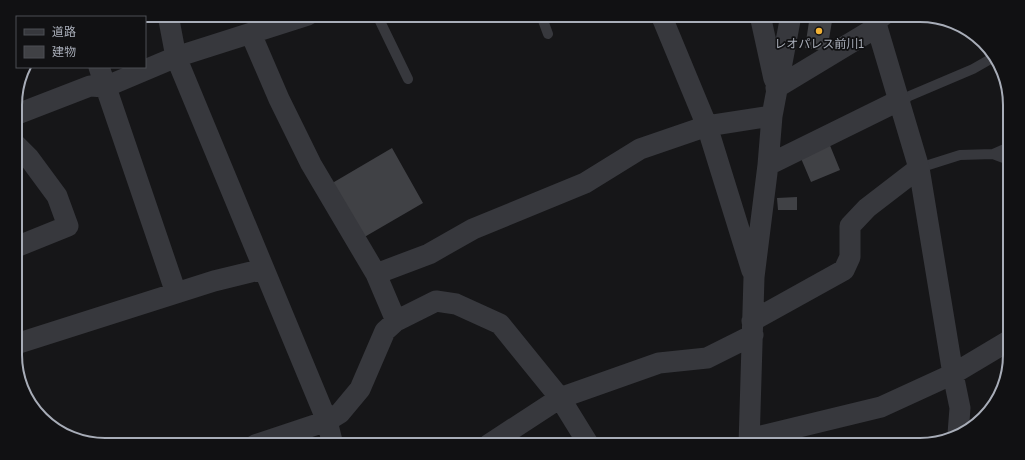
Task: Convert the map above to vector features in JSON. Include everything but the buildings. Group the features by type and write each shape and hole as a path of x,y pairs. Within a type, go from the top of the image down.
{"street":[{"path":"169,22 176,58 327,421 331,438"},
{"path":"22,112 90,86 105,86 176,58 287,22"},
{"path":"664,22 707,126 754,277"},
{"path":"762,22 776,88"},
{"path":"749,438 754,277 768,165 772,116 776,88 790,22"},
{"path":"776,88 883,22"},
{"path":"885,22 900,100 919,168 952,374 960,408 958,428"},
{"path":"251,34 279,99 312,164 376,274 396,321"},
{"path":"99,68 176,293"},
{"path":"768,165 900,100"},
{"path":"376,274 430,254 473,229 585,183 640,149 707,126 772,116"},
{"path":"22,151 29,158 57,196 68,226 22,245"},
{"path":"499,438 560,398 659,363 707,358 844,270 850,257 850,226 867,208 919,168"},
{"path":"22,342 214,281 263,269"},
{"path":"276,438 327,421 340,413 360,389 385,331 396,321 436,301 456,304 500,324 560,398 585,438"},
{"path":"764,438 880,407 952,374 1003,344"}],"lane":[{"path":"380,22 408,79"},
{"path":"544,22 548,34"},
{"path":"900,100 973,69 989,60"},
{"path":"919,168 960,155 993,154 1003,150"},
{"path":"993,154 1003,158"}],"place":[{"name":"レオパレス前川1","path":"819,31"}]}
